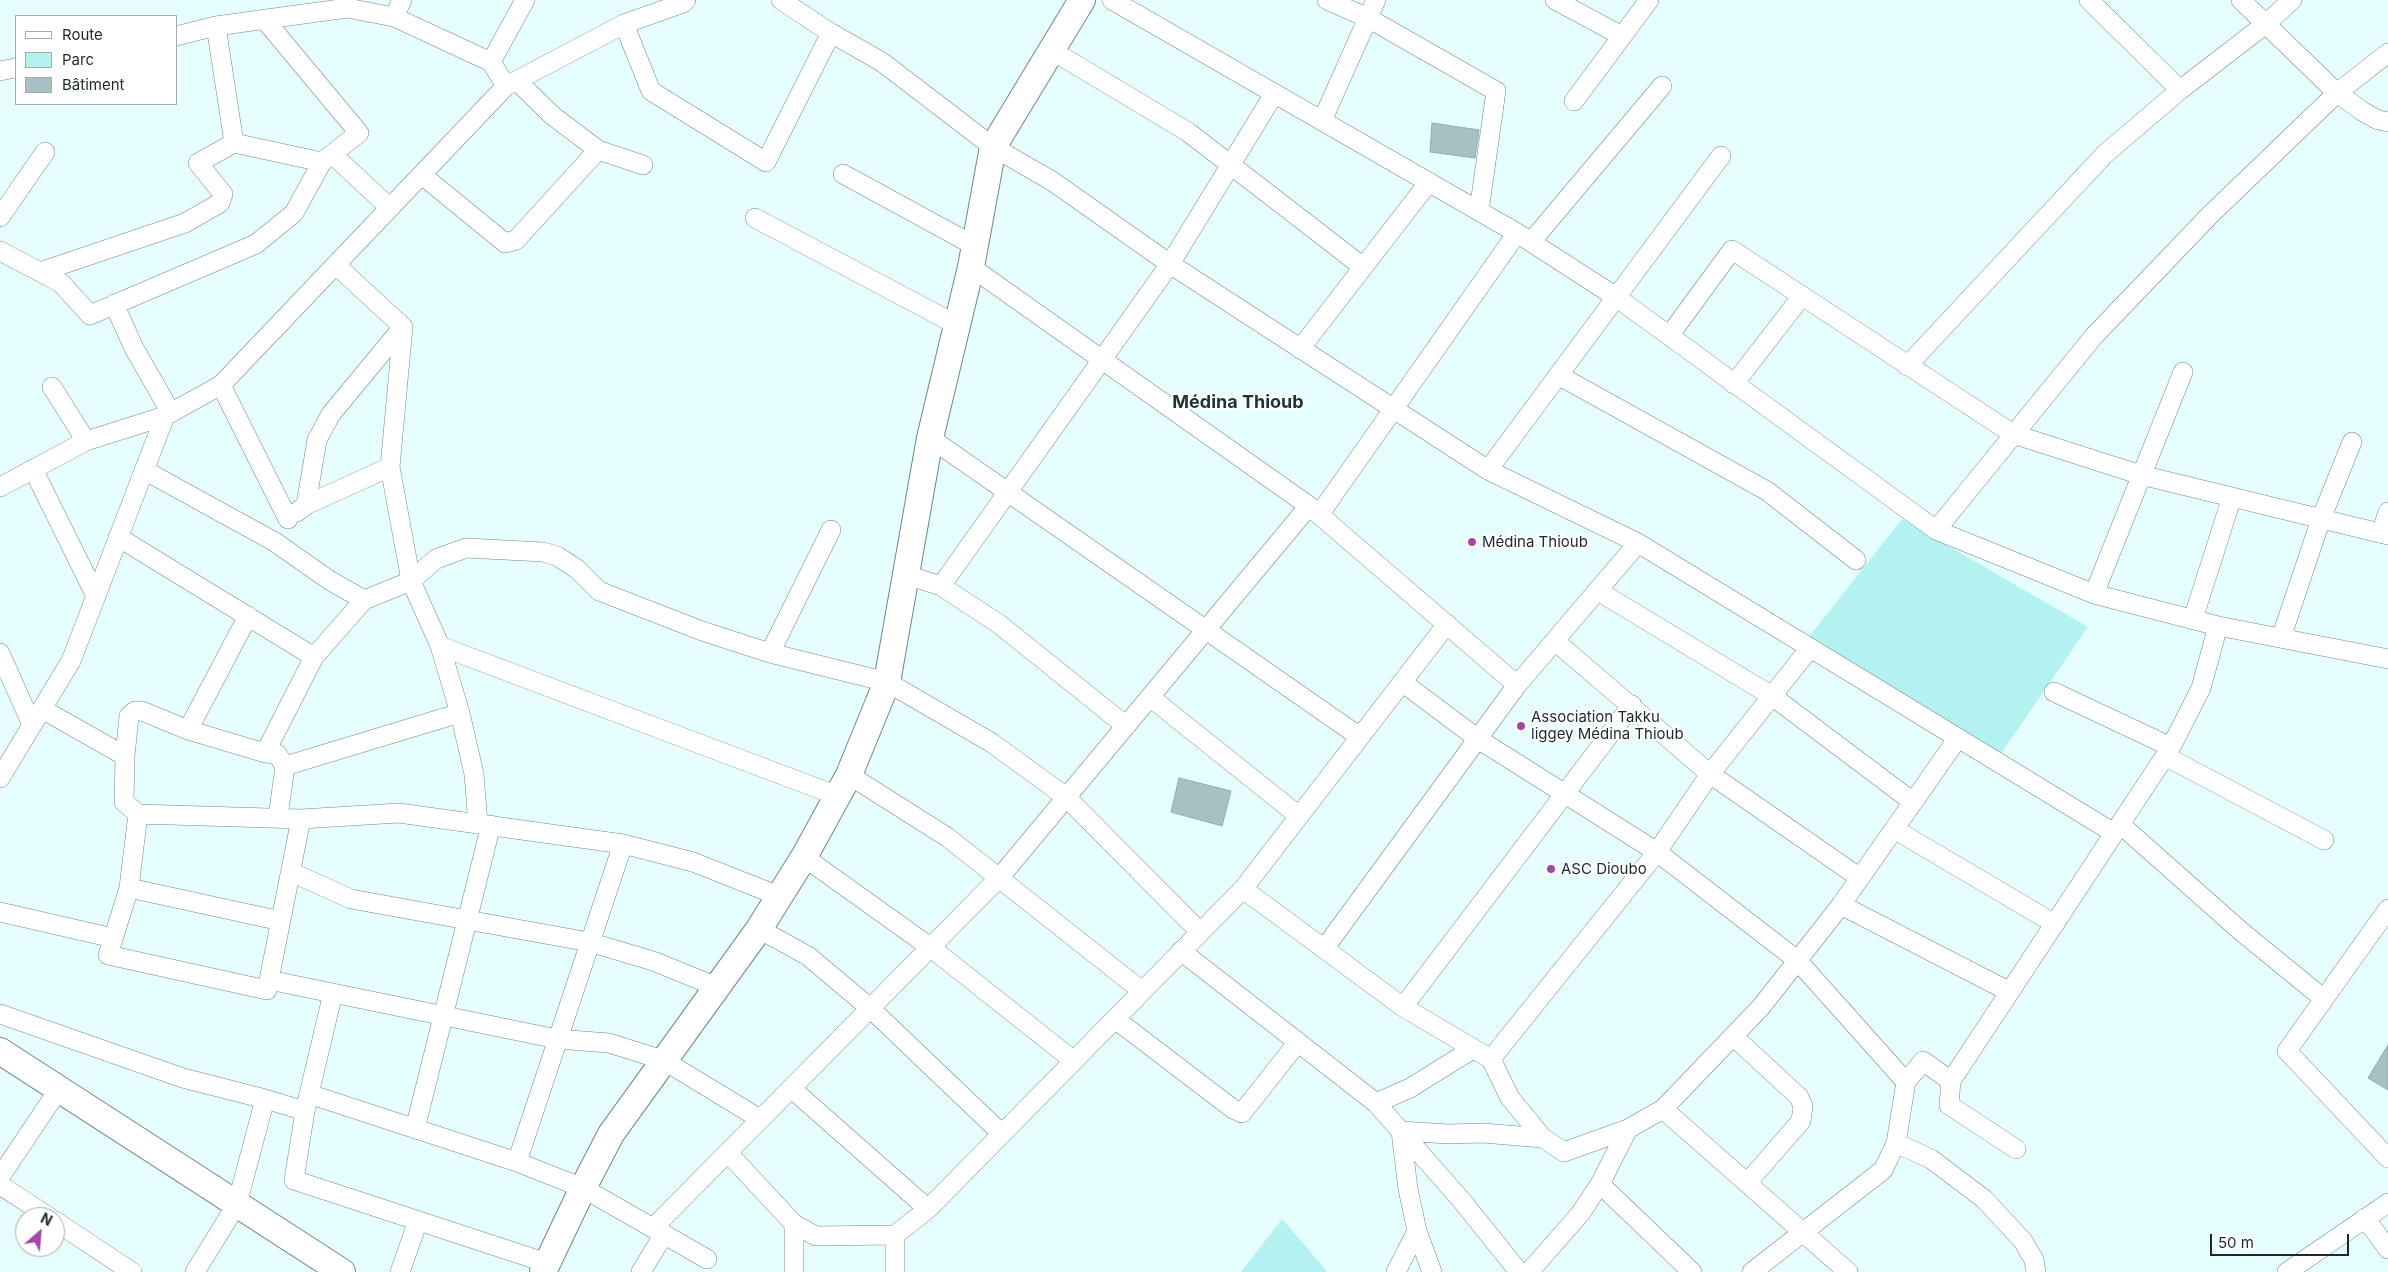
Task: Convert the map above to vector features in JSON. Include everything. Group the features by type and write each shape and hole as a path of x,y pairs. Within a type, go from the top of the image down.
{"street":[{"path":"491,62 525,0"},
{"path":"0,486 86,442 168,415 221,385 422,174 511,84 624,24 683,3 686,0"},
{"path":"782,0 831,33 882,62 993,148 1052,181 1170,264 1488,470 1638,543 1958,738 2117,828 2324,999"},
{"path":"333,993 307,1103 294,1180 418,1221 545,1268 582,1188 611,1134 759,929 804,857 844,785 887,682 930,438 973,257 993,148 1082,0"},
{"path":"1112,0 1524,237 1616,298 1936,530 2094,594 2218,626 2388,659"},
{"path":"1327,0 1368,18 1496,91 1479,211"},
{"path":"1322,121 1376,0"},
{"path":"1555,0 1622,36"},
{"path":"1574,101 1649,0"},
{"path":"2089,0 2180,90"},
{"path":"2241,0 2338,93 2362,111 2378,120 2388,122"},
{"path":"1907,366 2105,154 2180,90 2267,23 2292,0"},
{"path":"178,36 216,26 342,4 398,8 491,62 511,84 598,150 643,165"},
{"path":"0,251 61,283 90,315 256,244 294,213 328,158 359,133 264,19"},
{"path":"624,24 651,91 766,162 831,33"},
{"path":"216,26 234,143"},
{"path":"1051,50 1188,132 1232,164 1363,267"},
{"path":"1936,530 2094,336 2210,215 2338,93 2388,53"},
{"path":"0,71 15,68"},
{"path":"641,1272 658,1231 728,1153 1000,877 1207,629 1314,511 1524,237 1662,86"},
{"path":"941,586 1170,264 1274,94"},
{"path":"40,272 185,222 220,203 223,194 198,163 234,143 328,158 390,208"},
{"path":"422,174 505,243 516,240 598,150"},
{"path":"0,217 44,152"},
{"path":"1488,470 1721,156"},
{"path":"843,174 973,257 1102,360 1314,511 1517,685"},
{"path":"1300,349 1428,182"},
{"path":"754,218 957,325"},
{"path":"1669,336 1732,250 2013,434 2141,476 2384,534 2388,512"},
{"path":"336,265 403,327"},
{"path":"1734,384 1802,296"},
{"path":"114,304 168,415"},
{"path":"403,327 390,467 411,581 440,646 460,713 485,825 468,920 415,1129"},
{"path":"306,506 317,440 331,414 403,327"},
{"path":"2094,594 2183,372"},
{"path":"1558,375 1767,491 1856,560"},
{"path":"221,385 288,519"},
{"path":"52,388 86,442"},
{"path":"0,778 71,661 144,470 168,415"},
{"path":"930,438 1360,737"},
{"path":"2281,638 2322,519 2352,442"},
{"path":"275,542 288,519 306,506 390,467"},
{"path":"34,469 96,596"},
{"path":"144,470 275,542 329,580 364,600"},
{"path":"2193,619 2232,497"},
{"path":"770,653 831,530"},
{"path":"118,537 314,657"},
{"path":"1324,949 1517,685 1638,543"},
{"path":"266,753 314,657 364,600 411,581 436,559 466,548 542,552 557,556 576,569 599,591 702,631 770,653 887,682 992,743 1066,797 1200,932"},
{"path":"906,575 941,586 999,624 1126,726"},
{"path":"1598,591 1772,696 1913,802"},
{"path":"188,730 248,616"},
{"path":"728,1153 794,1224 816,1236 895,1235 928,1209 1243,889 1446,624"},
{"path":"2016,1149 1950,1105 1951,1081 2168,751 2201,688 2218,626"},
{"path":"1555,641 1632,705 1710,774 1860,878"},
{"path":"440,646 844,785 947,837 1000,877 1142,992"},
{"path":"1491,1059 1658,852 1710,774 1810,648"},
{"path":"0,653 37,717 125,756"},
{"path":"1402,682 1478,739 1658,852 1797,960 1906,1082"},
{"path":"2054,692 2168,751 2324,840"},
{"path":"1150,697 1299,816"},
{"path":"1403,1007 1632,705"},
{"path":"278,817 285,766 277,754 266,753 188,730 142,710 135,711 129,716 125,756 124,802 138,814 301,819 399,813 623,844 693,862 779,896"},
{"path":"285,766 460,713"},
{"path":"1243,889 1403,1007 1491,1059 1510,1098 1543,1138 1564,1152 1628,1129 1663,1109 1761,1007 1841,905 1958,738"},
{"path":"138,814 129,888 108,955 267,990 301,819"},
{"path":"1894,829 2055,924"},
{"path":"517,1162 623,844"},
{"path":"804,857 930,947 1074,1061"},
{"path":"291,872 351,899 589,942 653,961 717,987"},
{"path":"129,888 281,922"},
{"path":"1841,905 2010,992"},
{"path":"2388,909 2287,1050 2388,1158"},
{"path":"0,912 113,938"},
{"path":"759,929 808,956 870,1008 1002,1134"},
{"path":"1182,951 1376,1103 1462,1201 1514,1269"},
{"path":"269,980 557,1039 609,1043 663,1060 760,1119"},
{"path":"0,1014 183,1078 265,1099 307,1103 415,1129 517,1162 582,1188 707,1259"},
{"path":"1115,1020 1233,1109 1242,1113 1298,1042"},
{"path":"1733,1036 1799,1097 1803,1106 1801,1121 1747,1183"},
{"path":"1376,1103 1410,1088 1473,1049"},
{"path":"0,1051 342,1272"},
{"path":"1752,1272 1883,1170 1896,1143 1906,1082 1923,1061 1951,1081"},
{"path":"791,1088 928,1209"},
{"path":"0,1177 59,1089"},
{"path":"195,1272 237,1204 265,1099"},
{"path":"1663,1109 1848,1272"},
{"path":"1529,1272 1580,1214 1600,1184 1628,1129"},
{"path":"1401,1131 1483,1133 1543,1138"},
{"path":"1401,1131 1408,1189 1416,1231 1432,1272"},
{"path":"1896,1143 1931,1159 1984,1200 2023,1241 2034,1260 2036,1272"},
{"path":"1600,1184 1692,1272"},
{"path":"0,1185 33,1207"},
{"path":"2287,1272 2388,1203"},
{"path":"2365,1218 2388,1249"},
{"path":"400,1272 418,1221"},
{"path":"794,1224 794,1272"},
{"path":"65,1228 132,1272"},
{"path":"1396,1272 1416,1231"},
{"path":"895,1235 896,1272"}],"green space":[{"path":"1902,519 2088,627 2000,755 1808,638"},
{"path":"1282,1219 1326,1270 1326,1272 1241,1272"}],"building":[{"path":"1432,123 1479,130 1475,158 1430,152"},
{"path":"1179,778 1231,791 1222,826 1171,812"},
{"path":"2388,1045 2388,1090 2368,1078"}],"place":[{"name":"Médina Thioub","path":"1472,542"},
{"name":"Association Takku liggey Médina Thioub","path":"1521,726"},
{"name":"ASC Dioubo","path":"1551,869"}],"district":[{"name":"Médina Thioub","path":"1238,403"}]}
